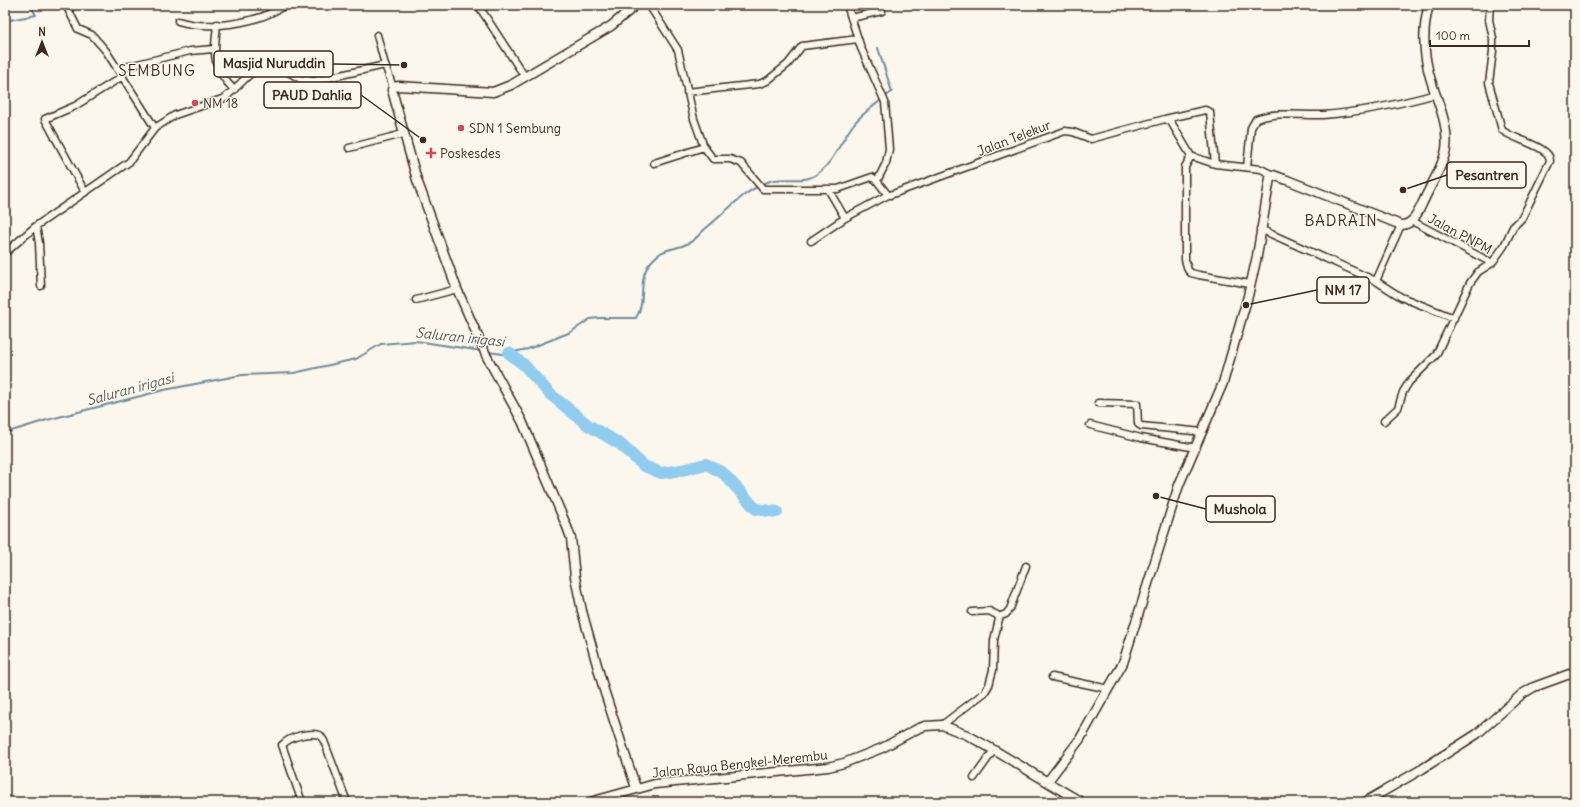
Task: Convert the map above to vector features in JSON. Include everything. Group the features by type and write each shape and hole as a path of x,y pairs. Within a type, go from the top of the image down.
{"street":[{"path":"66,5 78,29 97,40 123,76 155,128"},
{"path":"178,21 218,24 237,23 262,17 286,5"},
{"path":"478,5 526,76"},
{"path":"393,87 399,86 493,92 505,88 611,26 636,5"},
{"path":"649,5 678,50 694,119 704,147 713,159 730,159 741,163 756,182 763,188 828,189 846,187 869,176 877,180 888,195"},
{"path":"847,5 873,78 885,102 889,149 886,163 877,180"},
{"path":"1165,119 1171,122 1191,156 1215,164 1247,166 1261,169 1273,176 1320,192 1401,225 1407,225 1412,221 1420,208 1446,150 1446,133 1428,70 1425,45 1424,26 1429,5"},
{"name":"Jalan PNPM","path":"1412,221 1492,263 1504,246 1517,221 1522,218 1545,174 1550,158 1546,151 1512,137 1502,130 1489,83 1492,51 1492,38 1489,20 1490,5"},
{"path":"851,18 882,11"},
{"path":"218,24 214,50 220,74 234,90"},
{"path":"377,35 393,87 392,94 417,180 457,289 482,347 522,421 571,538 575,577 582,611 604,690 636,788"},
{"path":"687,92 759,84 767,81 788,64 802,46 858,39"},
{"path":"117,69 190,51 214,50"},
{"path":"5,253 36,226 129,162 155,128 175,115 225,98 253,72 268,66 278,66 300,79 314,81 329,79 385,65"},
{"path":"85,192 45,119 75,106 123,76"},
{"path":"1247,166 1251,128 1256,119 1275,115 1324,115 1358,110 1436,94"},
{"name":"Jalan Telekur","path":"811,241 845,218 888,195 1065,131 1073,132 1091,140 1165,119 1205,110 1210,112 1215,164"},
{"path":"349,148 403,134"},
{"path":"654,163 704,147"},
{"path":"1191,156 1185,166 1184,230 1186,266 1191,273 1199,276 1250,284"},
{"path":"1048,781 1080,739 1123,663 1175,499 1223,383 1257,256 1267,185 1270,178 1273,176"},
{"path":"828,189 845,218"},
{"path":"1376,281 1401,225"},
{"path":"36,226 39,243 40,286"},
{"path":"1260,229 1376,281 1401,297 1454,318"},
{"path":"1384,421 1398,408 1403,392 1409,382 1436,355 1448,327 1454,318 1473,278 1478,272 1492,263"},
{"path":"416,300 457,289"},
{"path":"1098,403 1137,404 1139,426 1203,432"},
{"path":"1090,425 1141,438 1196,448"},
{"path":"998,617 1006,614 1010,609 1026,566"},
{"path":"972,612 993,612 998,617"},
{"path":"942,725 987,689 993,670 994,640 998,617"},
{"path":"1365,802 1422,769 1477,734 1522,694 1534,686 1575,672"},
{"path":"1052,677 1109,689"},
{"name":"Jalan Raya Bengkel-Merembu","path":"590,802 636,788 655,784 828,767 844,763 882,748 925,726 942,725 967,735 1082,802"},
{"path":"302,802 282,745 293,739 313,734 320,735 324,741 347,802"},
{"path":"974,778 994,750"}],"waterway":[{"path":"5,23 10,20 36,15 30,5"},
{"name":"Saluran irigasi","path":"878,48 892,92 886,96"},
{"name":"Saluran irigasi","path":"488,352 503,354 528,349 571,332 590,319 636,318 641,304 646,269 655,257 664,251 683,246 691,242 736,202 761,185 770,181 782,179 806,179 817,174 828,164 856,121 882,99"},
{"name":"Saluran irigasi","path":"5,433 47,420 164,390 242,375 294,373 356,359 381,344 416,341 482,351"},
{"path":"509,353 524,365 550,394 588,425 620,444 644,466 661,473 706,464 723,473 756,509 777,512"}],"place":[{"name":"Masjid Nuruddin","path":"404,65"},
{"name":"NM 18","path":"195,103"},
{"name":"SDN 1 Sembung","path":"461,128"},
{"name":"PAUD Dahlia","path":"423,140"},
{"name":"Poskesdes","path":"431,153"},
{"name":"Pesantren","path":"1403,190"},
{"name":"NM 17","path":"1246,305"},
{"name":"Mushola","path":"1156,496"}],"district":[{"name":"SEMBUNG","path":"157,70"},
{"name":"BADRAIN","path":"1341,220"}]}
